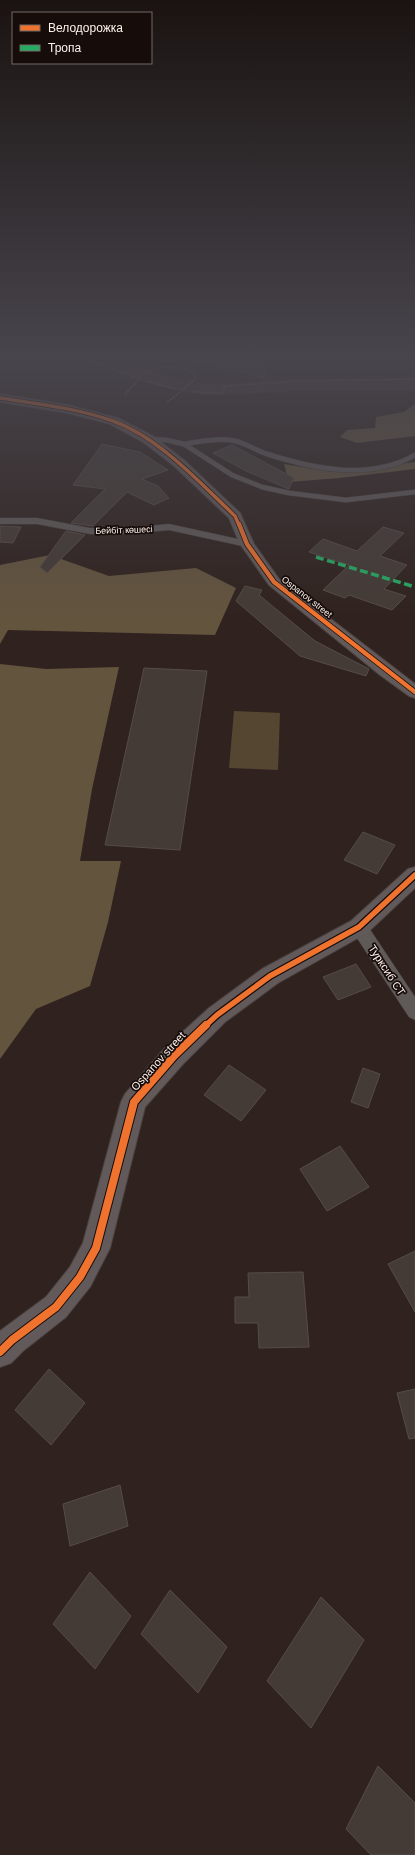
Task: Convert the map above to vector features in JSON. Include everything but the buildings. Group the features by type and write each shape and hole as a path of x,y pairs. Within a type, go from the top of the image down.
{"street":[{"name":"Ospanov street","path":"150,441 178,463 235,516 247,544 274,582 386,671 415,692"},
{"name":"Бейбіт көшесі","path":"0,521 37,521 90,531 128,531 169,527 247,544"},
{"name":"Ospanov street","path":"4,1341 56,1307 80,1277 96,1248 134,1102 174,1056 217,1015 270,976 359,927 415,875"},
{"name":"Турксиб СТ","path":"359,927 415,1012"}],"lane":[{"path":"169,441 184,444 223,441"},
{"path":"232,441 246,444 263,453 322,469 353,470 383,468 407,462 415,455"},
{"path":"184,444 232,475 262,487 346,500 415,492"}],"shaded area":[{"path":"350,441 377,441 357,443"},
{"path":"415,462 415,469 340,478 289,482 284,464 333,472"},
{"path":"50,555 109,576 196,568 236,588 215,635 8,630 0,644 0,565"},
{"path":"0,664 46,669 119,667 92,789 80,861 121,861 108,922 90,986 36,1009 0,1059"},
{"path":"234,711 280,713 278,770 229,768"}],"marked path":[{"path":"316,557 415,587"}],"cycle path":[{"path":"150,441 179,463 235,516 247,544 274,582 386,671 415,692"},
{"path":"0,1352 12,1340 56,1307 80,1277 96,1248 134,1102 174,1056 217,1015 270,976 359,927 415,875"}]}
